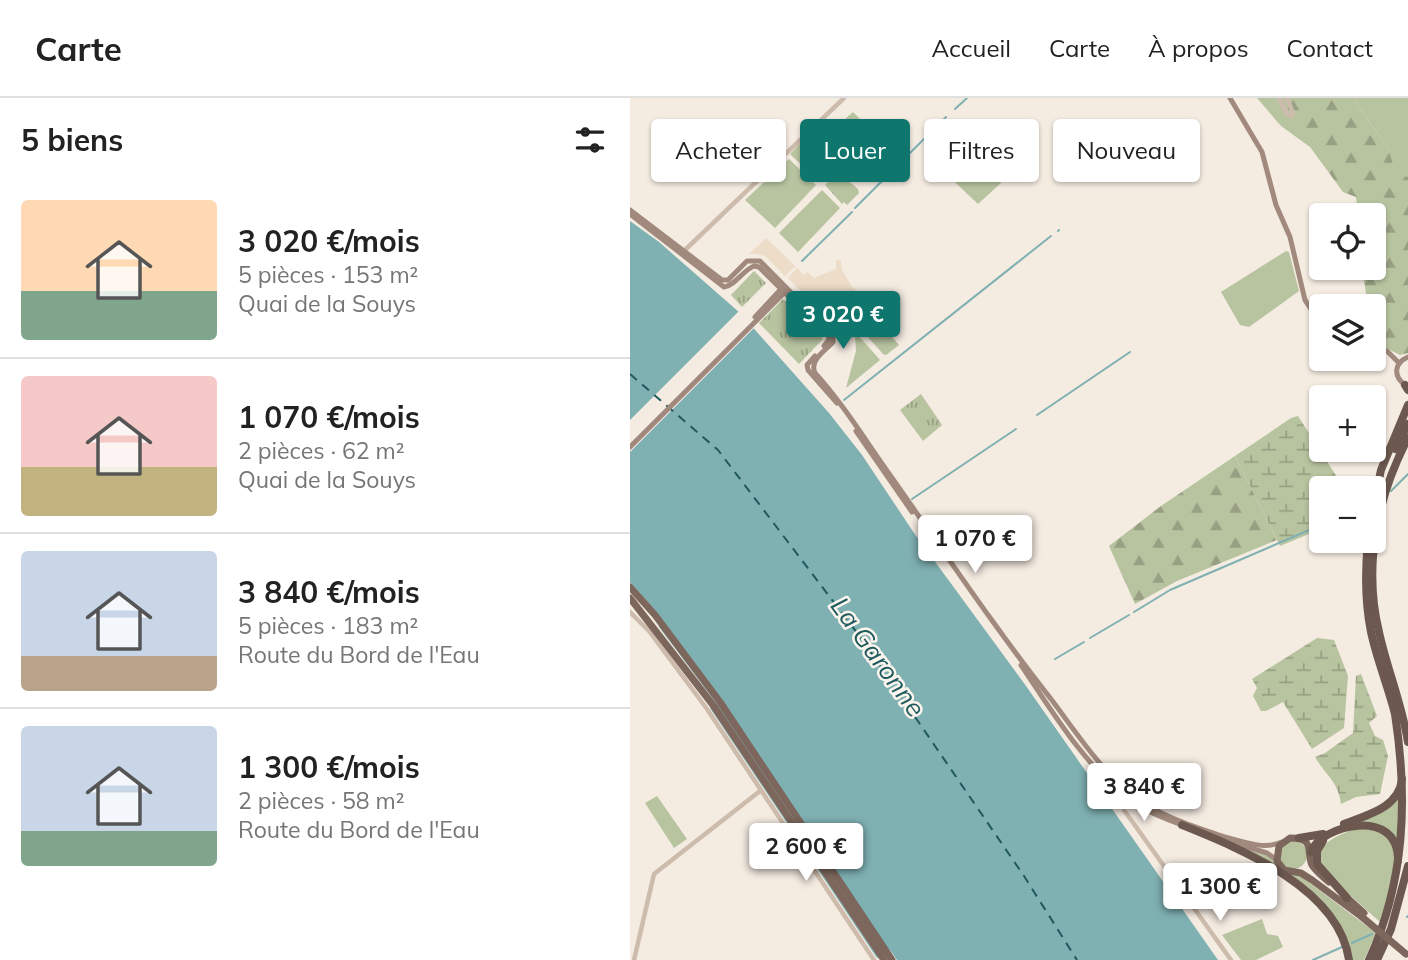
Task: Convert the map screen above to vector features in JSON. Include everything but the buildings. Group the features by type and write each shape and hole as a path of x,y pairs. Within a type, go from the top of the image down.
{"highway":[{"path":"1380,476 1408,405"},
{"path":"1383,476 1408,424"},
{"path":"1388,926 1406,834 1406,737 1378,630 1372,564 1382,502 1391,473 1408,438"},
{"path":"1299,838 1320,835 1379,810 1392,802 1402,781 1406,737 1369,621 1367,553"},
{"path":"1311,856 1314,845 1321,839 1353,827 1366,824 1378,827 1388,834 1397,849 1398,862 1388,926"},
{"path":"1182,825 1240,849 1294,883 1334,920 1345,940 1349,960"},
{"path":"1347,898 1318,867 1316,855 1323,841 1353,827"},
{"path":"1377,960 1408,866"},
{"path":"1369,960 1408,889"}],"main road":[{"path":"1230,98 1262,154 1276,205 1290,237 1309,307"},
{"path":"630,212 664,240 685,253"},
{"path":"630,212 722,281 728,280 747,261 755,260 763,264 784,289 834,337 833,342 813,362 813,370 848,412 1091,762 1123,794 1154,814 1267,853 1278,861 1284,870 1312,880 1363,915 1408,953"},
{"path":"630,445 784,289"},
{"path":"1386,351 1399,363"},
{"path":"1407,387 1397,375 1399,363 1408,357"},
{"path":"630,589 642,599 659,621 754,750 881,957"},
{"path":"630,598 713,705 881,957 892,960"},
{"path":"1033,679 1097,759 1139,800 1182,821 1229,838 1264,845 1299,838 1307,844 1313,866 1363,915"},
{"path":"1278,861 1277,851 1282,842"},
{"path":"1295,872 1305,868 1311,856"}],"street":[{"path":"685,253 844,98"},
{"path":"1279,98 1287,114 1291,116 1293,113 1287,98"},
{"path":"630,612 644,626 707,709 760,791 881,957"},
{"path":"634,960 654,874 760,791"},
{"path":"1123,794 1124,810 1231,960"}],"green space":[{"path":"1257,98 1355,98 1388,148 1396,173 1408,177 1408,353 1400,355 1386,348 1386,294 1366,294 1364,280 1386,280 1386,203 1357,203 1356,197 1343,192 1310,147 1281,126"},
{"path":"1355,98 1408,98 1408,177 1396,174 1388,148"},
{"path":"853,112 860,119 845,119"},
{"path":"800,143 800,164 790,154"},
{"path":"789,159 800,170 800,182 813,182 816,185 775,228 745,200 764,182 786,182 786,162"},
{"path":"828,182 850,182 859,193 847,205 844,202 842,204 825,185"},
{"path":"955,182 1001,182 978,204"},
{"path":"822,190 840,208 798,252 779,233"},
{"path":"1286,251 1289,252 1299,291 1249,327 1240,325 1221,292"},
{"path":"754,271 766,283 742,307 731,295"},
{"path":"783,299 823,339 799,364 759,323"},
{"path":"870,312 899,345 886,355 858,326"},
{"path":"857,334 880,360 846,388 856,351"},
{"path":"921,394 942,425 923,441 900,410"},
{"path":"1298,416 1309,433 1309,462 1327,462 1336,476 1309,476 1309,534 1280,546 1235,456"},
{"path":"1235,456 1277,540 1177,581 1135,604 1109,546 1161,506"},
{"path":"1317,638 1334,640 1348,676 1344,728 1312,749 1283,702 1261,711 1253,696 1257,688 1252,679"},
{"path":"1361,674 1377,716 1369,723 1375,736 1383,740 1388,756 1380,794 1356,797 1341,804 1334,784 1315,757 1353,733 1356,676"},
{"path":"657,796 687,839 674,848 645,803"},
{"path":"1398,796 1400,844 1373,824 1353,824"},
{"path":"1368,827 1387,837 1394,854 1390,891 1380,922 1322,870 1317,854 1339,835"},
{"path":"1293,841 1303,845 1307,855 1303,865 1293,869 1283,865 1279,855 1283,845"},
{"path":"1241,848 1269,856 1276,865 1298,874 1376,933 1364,960 1351,960 1349,946 1317,899"},
{"path":"1262,919 1267,934 1278,936 1283,947 1256,960 1241,960 1222,935"}],"shaded area":[{"path":"766,238 795,266 785,276 765,256 749,254"},
{"path":"836,260 841,261 842,270 852,287 872,301 837,332 833,323 788,278 797,268 804,275 807,272 814,278 836,269"}],"water":[{"name":"La Garonne","path":"630,221 659,242 740,313 829,413 862,455 914,533 1026,686 1218,960 897,960 890,950 877,958 710,708 716,703 659,627 659,615 630,582"}],"pier":[{"path":"740,310 756,326 630,452 630,420"}],"waterway":[{"path":"955,109 967,98"},
{"path":"855,208 946,117"},
{"path":"802,261 852,212"},
{"path":"844,400 1051,236"},
{"path":"1037,415 1130,352"},
{"path":"912,499 1016,429"},
{"path":"1391,491 1408,474"},
{"path":"1134,612 1170,590 1309,530"},
{"path":"1090,638 1129,615"},
{"path":"1055,659 1084,642"},
{"path":"1352,943 1372,934"},
{"path":"1313,960 1342,947"}],"ferry route":[{"path":"630,374 718,450 861,638 1024,876 1077,960"}]}
